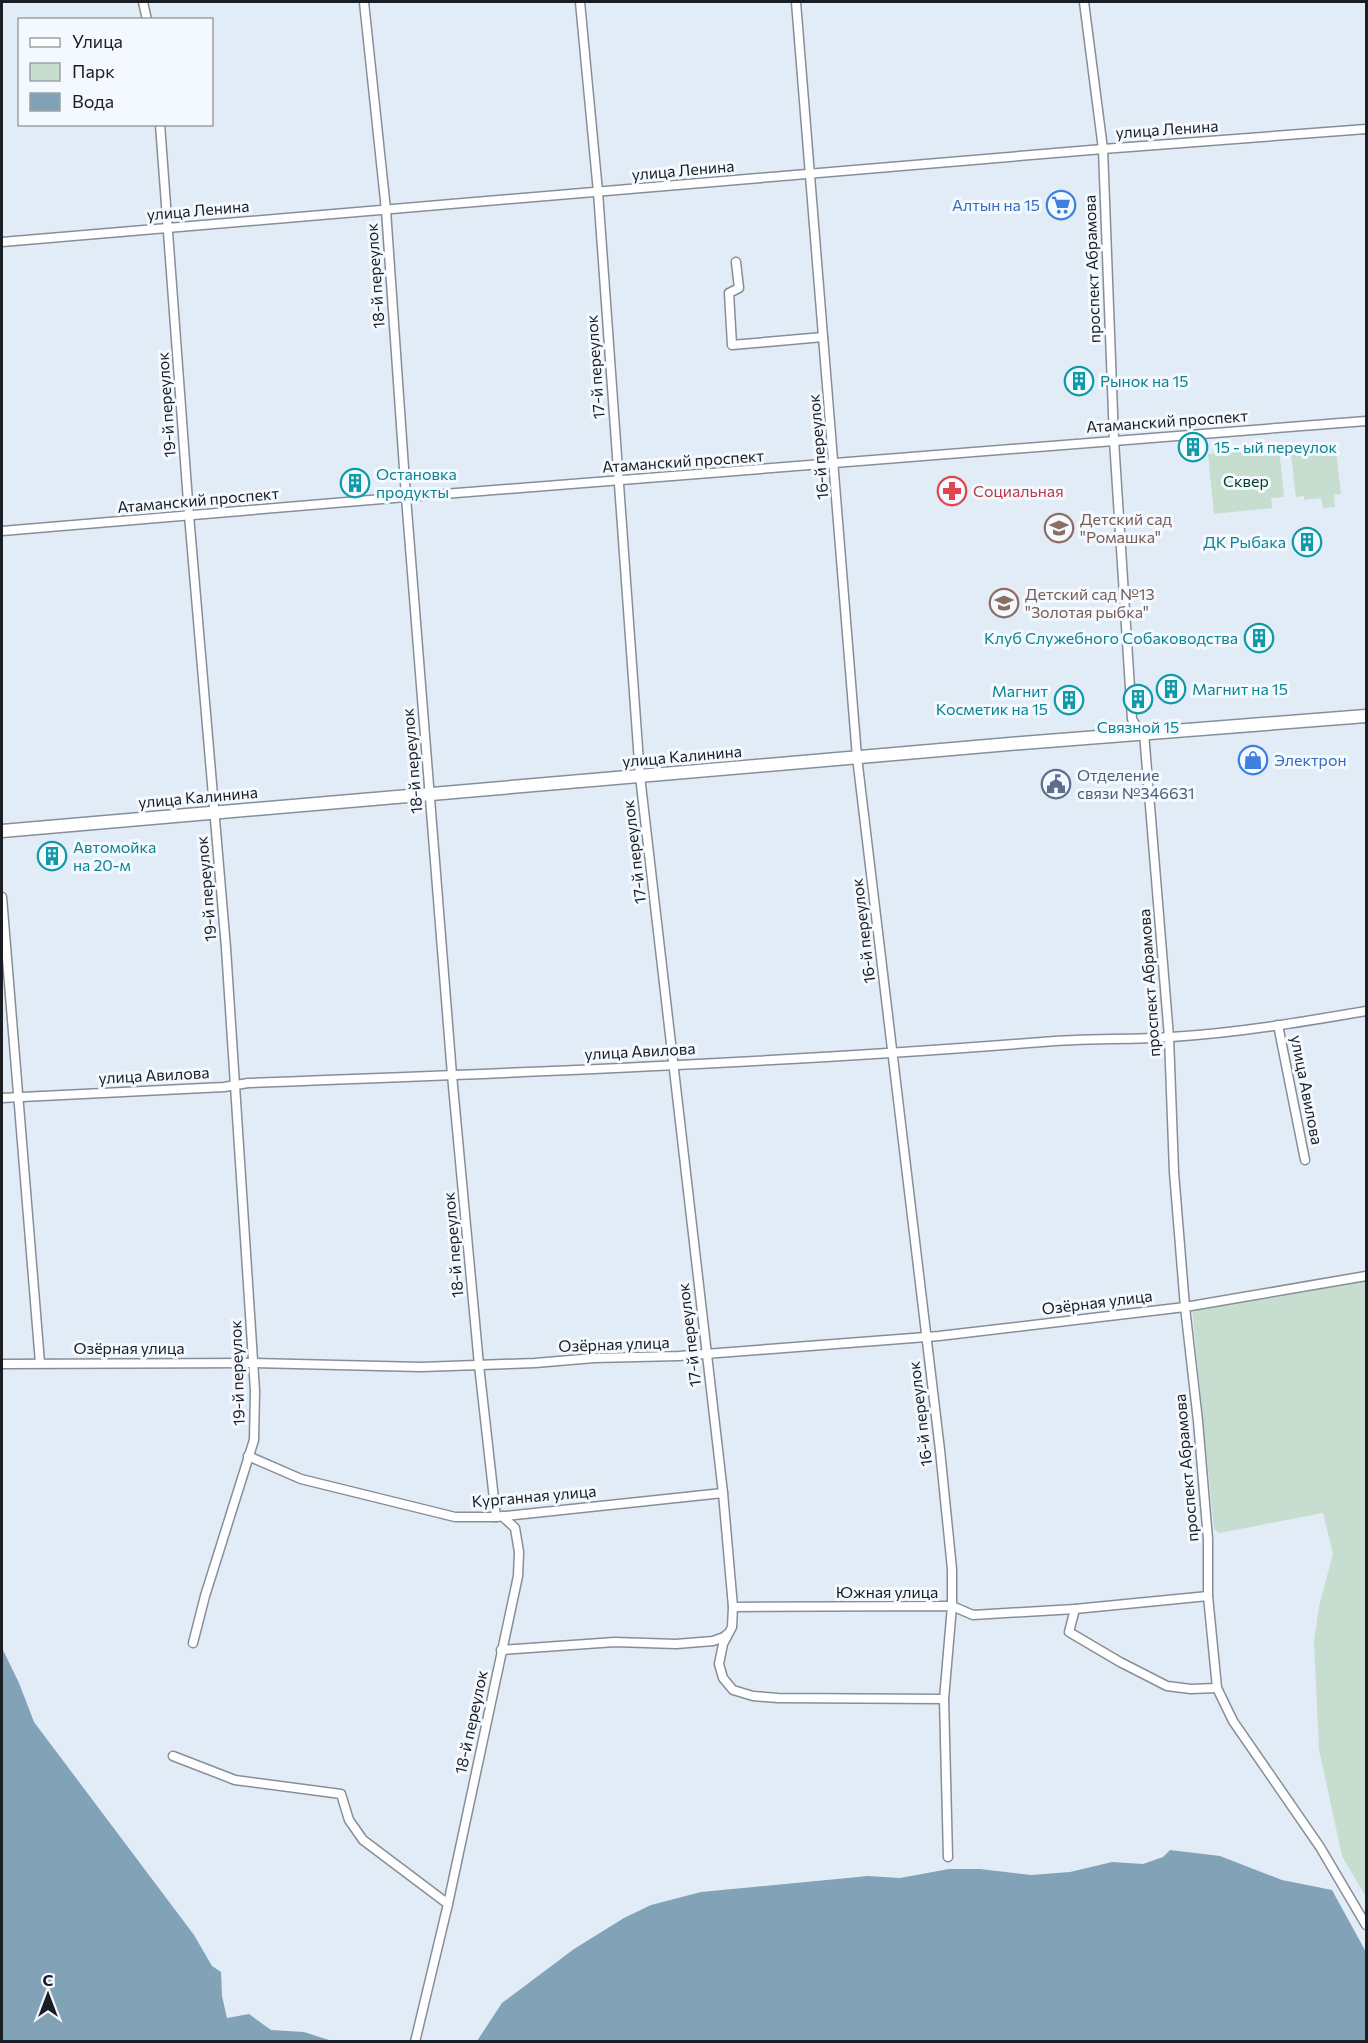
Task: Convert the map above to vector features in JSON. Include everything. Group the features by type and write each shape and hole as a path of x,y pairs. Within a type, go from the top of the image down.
{"main road":[{"name":"улица Калинина","path":"2,831 857,757 1366,716"}],"street":[{"path":"143,2 147,18"},
{"name":"18-й переулок","path":"364,2 386,210 406,497 452,1075 479,1365 499,1517 515,1528 519,1552 518,1576 513,1601 448,1904 415,2042"},
{"name":"17-й переулок","path":"580,2 598,192 640,776 723,1493 733,1607 732,1627 723,1644 719,1664 723,1678 734,1690 753,1696 944,1700"},
{"name":"16-й переулок","path":"796,2 857,757 952,1569 952,1606 944,1700 948,1857"},
{"name":"проспект Абрамова","path":"1084,2 1103,149 1114,440 1132,719 1144,733 1169,1037 1174,1172 1208,1539 1208,1596 1217,1688 1233,1721 1320,1846 1366,1925"},
{"name":"19-й переулок","path":"160,126 189,515 226,948 254,1363 254,1440 205,1596 193,1643"},
{"name":"улица Ленина","path":"2,242 1366,129"},
{"path":"736,262 739,288 729,293 732,345 823,337"},
{"name":"Атаманский проспект","path":"2,531 1366,421"},
{"path":"2,897 40,1363"},
{"name":"улица Авилова","path":"2,1098 673,1065 1068,1039 1169,1037 1278,1025 1366,1011"},
{"name":"улица Авилова","path":"1278,1025 1305,1160"},
{"name":"Озёрная улица","path":"2,1364 254,1363 375,1367 535,1363 594,1358 706,1354 926,1338 1185,1307 1366,1276"},
{"name":"Курганная улица","path":"249,1456 301,1479 455,1517 499,1517 723,1493"},
{"name":"Южная улица","path":"733,1607 952,1606 974,1615 1075,1609 1208,1596"},
{"path":"1075,1609 1069,1632 1120,1662 1167,1686 1191,1689 1217,1688"},
{"path":"501,1650 615,1642 676,1644 713,1641 724,1637 732,1627"},
{"path":"173,1756 235,1780 341,1794 349,1820 363,1840 448,1904"}],"green space":[{"path":"1335,442 1341,494 1334,495 1335,507 1323,508 1321,498 1304,500 1304,496 1296,497 1290,446"},
{"name":"Сквер","path":"1279,447 1284,497 1271,498 1272,508 1214,514 1208,454"},
{"path":"1366,1281 1366,1897 1342,1856 1319,1749 1314,1642 1319,1606 1333,1554 1323,1513 1219,1533 1214,1529 1192,1309"}],"water":[{"path":"2,1648 34,1722 194,1935 212,1966 221,1972 222,1996 227,2018 249,2014 271,2030 304,2032 329,2040 342,2041 2,2041"},
{"path":"1170,1850 1220,1856 1282,1880 1332,1890 1366,1952 1366,2041 477,2041 502,2003 574,1949 624,1918 651,1905 701,1892 868,1876 900,1878 949,1869 980,1869 1031,1875 1070,1872 1112,1862 1143,1864 1163,1857"}],"place":[{"name":"Алтын на 15","path":"1061,205"},
{"name":"Рынок на 15","path":"1079,381"},
{"name":"15 - ый переулок","path":"1193,447"},
{"name":"Остановка продукты","path":"355,483"},
{"name":"Социальная","path":"952,491"},
{"name":"Детский сад \"Ромашка\"","path":"1059,528"},
{"name":"ДК Рыбака","path":"1307,542"},
{"name":"Детский сад №13 \"Золотая рыбка\"","path":"1004,603"},
{"name":"Клуб Служебного Собаководства","path":"1259,638"},
{"name":"Магнит на 15","path":"1171,689"},
{"name":"Связной 15","path":"1138,699"},
{"name":"Магнит Косметик на 15","path":"1069,700"},
{"name":"Электрон","path":"1253,760"},
{"name":"Отделение связи №346631","path":"1056,784"},
{"name":"Автомойка на 20-м","path":"52,856"}]}
